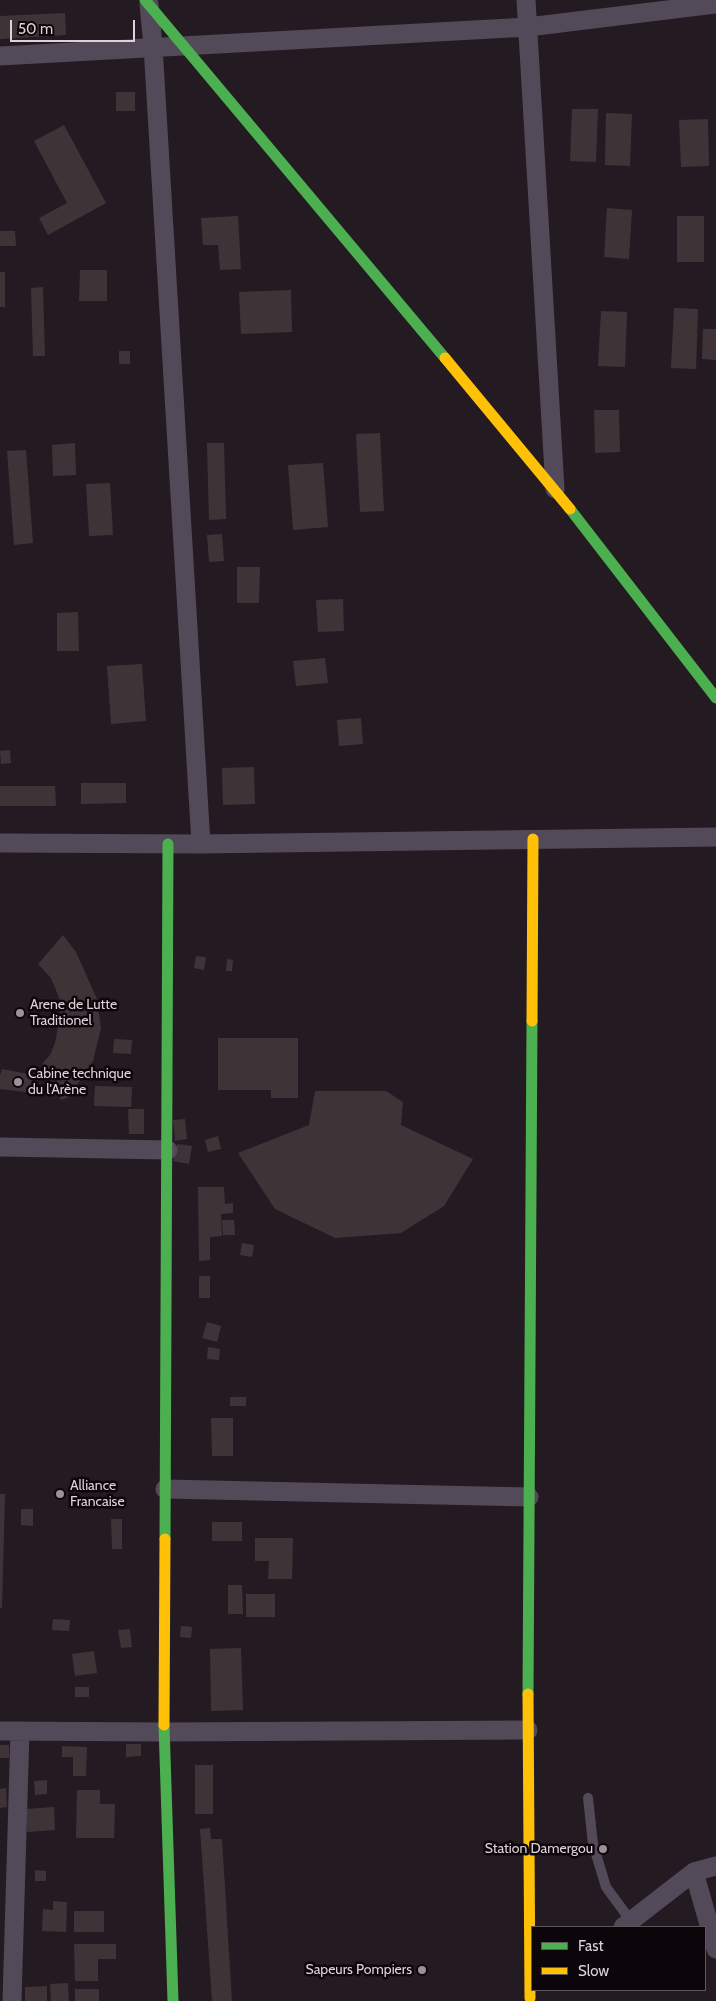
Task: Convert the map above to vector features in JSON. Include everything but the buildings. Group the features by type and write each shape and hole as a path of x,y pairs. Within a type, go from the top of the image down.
{"street":[{"path":"526,0 555,489"},
{"path":"148,2 182,46 555,489 716,698"},
{"path":"148,2 153,46 201,844"},
{"path":"0,56 153,46 528,27 716,4"},
{"path":"0,843 201,844 716,837"},
{"path":"532,1925 528,1730 533,839"},
{"path":"168,844 164,1732 173,2001"},
{"path":"0,1147 168,1150"},
{"path":"166,1489 529,1496"},
{"path":"0,1731 528,1730"},
{"path":"12,2001 20,1731"},
{"path":"627,1924 694,1872 716,1866"},
{"path":"694,1872 716,1949"}],"lane":[{"path":"588,1798 593,1844 606,1887 627,1924"}],"traffic: fast":[{"path":"145,0 445,358"},
{"path":"570,509 716,698"},
{"path":"165,1539 168,844"},
{"path":"528,1694 532,1021"},
{"path":"164,1725 173,2001"}],"traffic: slow":[{"path":"445,358 570,509"},
{"path":"532,1021 533,839"},
{"path":"164,1725 165,1539"},
{"path":"528,1694 530,1998"}],"place":[{"name":"Arene de Lutte Traditionel","path":"20,1013"},
{"name":"Cabine technique du l'Arène","path":"18,1082"},
{"name":"Alliance Francaise","path":"60,1494"},
{"name":"Station Damergou","path":"603,1849"},
{"name":"Sapeurs Pompiers","path":"422,1970"}]}
